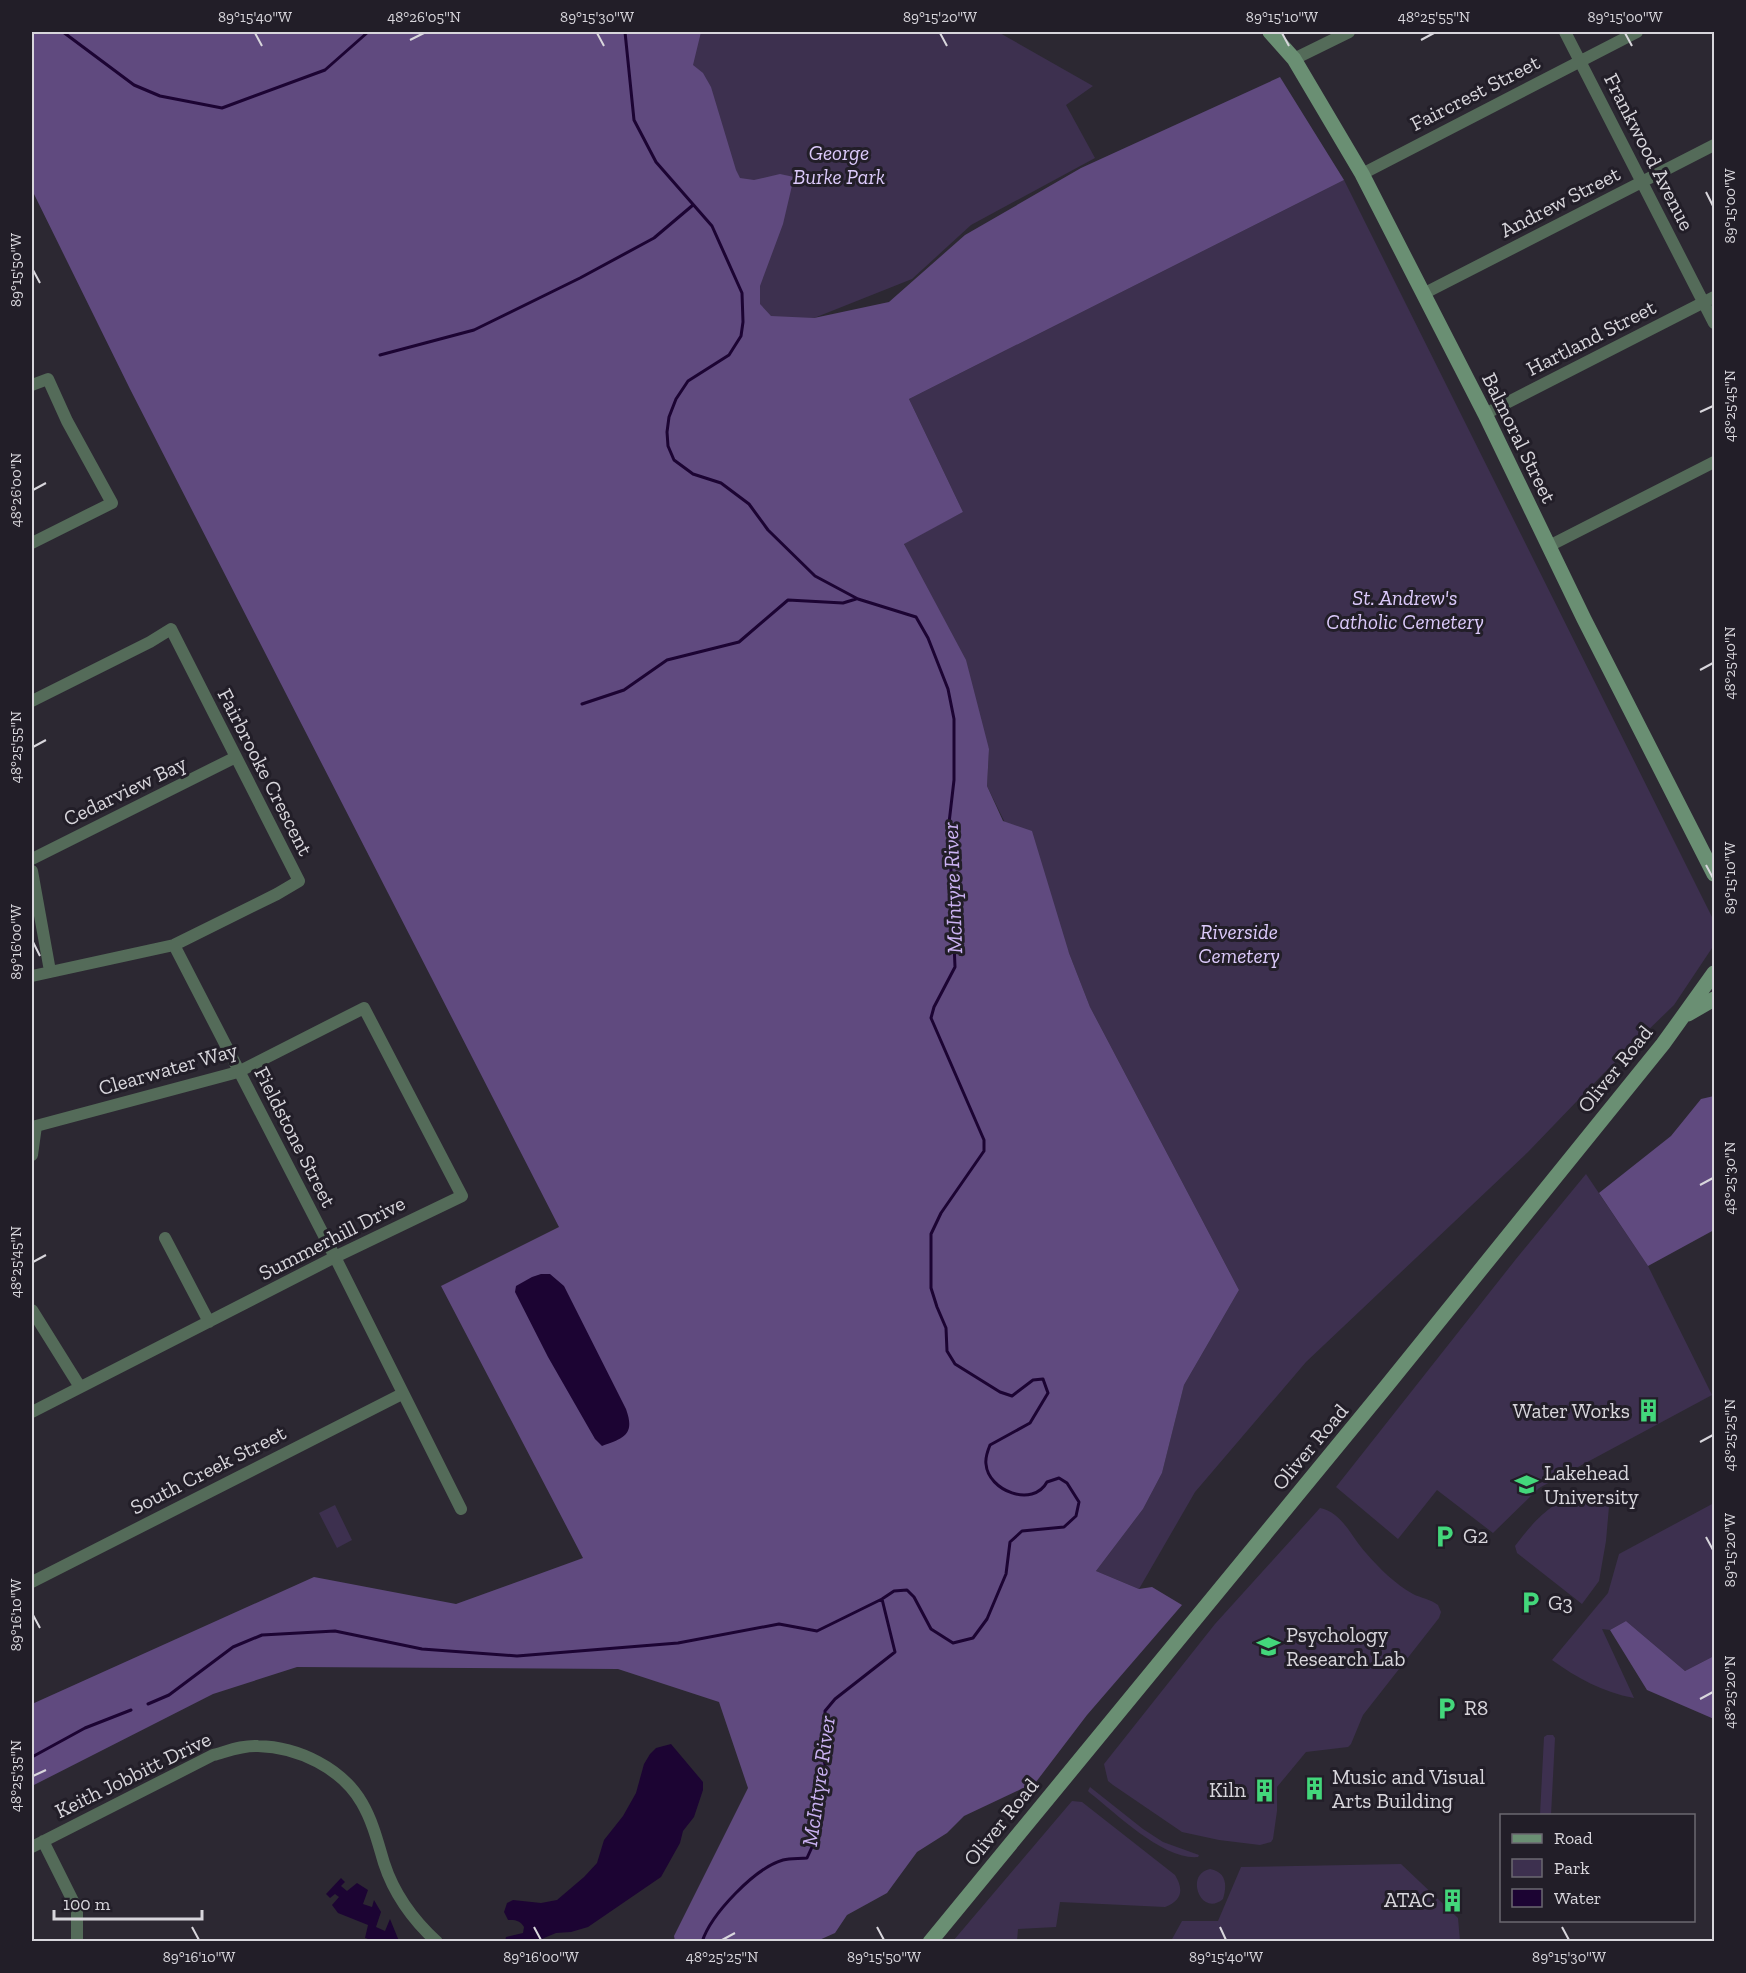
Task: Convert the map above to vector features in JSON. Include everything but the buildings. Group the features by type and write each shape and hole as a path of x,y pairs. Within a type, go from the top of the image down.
{"main road":[{"name":"Balmoral Street","path":"1270,32 1294,59 1362,174 1485,414 1584,619 1714,874"},
{"name":"Oliver Road","path":"930,1941 1385,1388 1685,1015 1714,973"},
{"path":"1685,1015 1714,999"}],"street":[{"path":"1294,59 1349,32"},
{"name":"Frankwood Avenue","path":"1565,32 1642,182 1709,299 1714,324"},
{"name":"Faircrest Street","path":"1362,174 1637,32"},
{"name":"Andrew Street","path":"1423,294 1714,146"},
{"name":"Hartland Street","path":"1485,414 1709,299"},
{"path":"32,385 48,380 67,421 112,503 32,543"},
{"path":"1548,546 1714,462"},
{"name":"Fairbrooke Crescent","path":"32,701 150,642 171,629 299,881 174,945 32,976"},
{"name":"Cedarview Bay","path":"32,859 236,757"},
{"path":"32,871 50,971"},
{"name":"Fieldstone Street","path":"174,945 335,1257 461,1509"},
{"name":"Clearwater Way","path":"32,1155 36,1126 238,1072 364,1008"},
{"name":"Summerhill Drive","path":"32,1412 335,1257 462,1196 364,1008"},
{"path":"165,1238 208,1322"},
{"path":"32,1310 80,1387"},
{"name":"South Creek Street","path":"32,1582 402,1394"},
{"name":"Keith Jobbitt Drive","path":"37,1844 213,1755 236,1748 256,1746 287,1750 325,1765 356,1794 366,1811 392,1884 403,1904 417,1922 437,1941"},
{"path":"37,1844 77,1909 77,1941"}],"green space":[{"name":"George Burke Park","path":"635,32 998,32 1093,86 1066,105 1095,158 971,225 912,279 814,318 747,340"},
{"name":"Riverside Cemetery","path":"1344,180 1714,921 1714,945 1674,1005 1528,1152 1306,1362 1195,1492 1139,1589 1096,1571 1143,1509 1162,1473 1184,1385 1239,1290 1090,1007 1069,953 987,786 989,749 904,543 963,512 909,399"},
{"path":"1586,1174 1648,1266 1712,1395 1539,1488 1493,1533 1437,1490 1398,1539 1336,1487"},
{"path":"1584,1490 1592,1502 1610,1495 1606,1541 1599,1581 1582,1604 1517,1553 1515,1546 1545,1512"},
{"path":"1714,1503 1714,1656 1685,1671 1626,1621 1610,1630 1602,1629 1634,1698 1590,1684 1552,1660 1608,1593 1619,1554"},
{"path":"335,1505 352,1540 337,1548 319,1513"},
{"path":"1320,1508 1328,1510 1341,1520 1366,1553 1394,1581 1413,1594 1438,1605 1441,1612 1439,1618 1363,1715 1351,1744 1348,1747 1306,1752 1277,1787 1277,1811 1271,1842 1260,1845 1219,1840 1182,1832 1108,1781 1104,1764 1215,1624"},
{"path":"1553,1735 1555,1738 1551,1814 1540,1814 1544,1737"},
{"path":"1090,1787 1163,1842 1199,1855 1198,1857 1184,1856 1156,1844 1090,1793 1088,1791"},
{"path":"1072,1801 1082,1802 1175,1875 1180,1885 1178,1898 1165,1907 1060,1902 1056,1927 1018,1929 1017,1941 953,1941"},
{"path":"1401,1864 1458,1918 1460,1941 1171,1941 1182,1921 1218,1921 1241,1867"},
{"path":"1210,1869 1223,1876 1225,1885 1223,1899 1215,1903 1208,1903 1202,1899 1197,1886 1198,1878"}],"shaded area":[{"path":"32,32 701,32 693,65 703,73 711,87 740,178 754,180 780,174 794,177 783,224 760,286 760,304 771,316 814,318 889,302 965,235 1081,168 1280,77 1344,180 909,399 963,512 904,544 966,660 989,749 987,786 1003,821 1032,831 1069,953 1090,1007 1239,1290 1184,1385 1162,1473 1143,1509 1096,1571 1139,1589 1152,1587 1182,1605 1087,1715 1036,1782 964,1816 947,1833 917,1852 887,1893 847,1915 835,1933 817,1941 675,1941 674,1936 748,1788 719,1702 618,1669 297,1667 213,1694 32,1786 32,1704 314,1577 456,1604 583,1558 441,1286 559,1227 130,389 32,190"},
{"path":"1714,1096 1714,1230 1648,1266 1599,1193 1671,1136 1701,1099"},
{"path":"1626,1621 1685,1671 1714,1656 1714,1719 1647,1690 1610,1630"}],"water":[{"path":"541,1274 550,1274 564,1286 626,1409 628,1430 617,1440 602,1446 595,1439 548,1357 515,1292 516,1286"},
{"path":"671,1744 703,1782 703,1790 694,1817 683,1831 680,1843 661,1877 588,1927 556,1933 537,1941 505,1941 506,1937 523,1933 524,1927 517,1921 508,1920 504,1912 507,1903 513,1900 541,1903 557,1900 584,1877 597,1863 604,1840 623,1816 636,1793 644,1764 650,1754 656,1748"},
{"path":"341,1878 345,1882 341,1886 347,1891 357,1883 368,1890 363,1904 372,1907 374,1900 381,1912 376,1927 385,1931 390,1919 399,1941 374,1941 365,1938 368,1925 338,1913 332,1905 339,1897 335,1894 330,1898 326,1894"}],"waterway":[{"name":"McIntyre River","path":"63,32 134,85 160,96 222,108 325,70 368,32"},
{"name":"McIntyre River","path":"148,1704 169,1695 233,1647 262,1635 335,1631 422,1649 517,1656 678,1643 779,1624 817,1631 894,1591 907,1590 914,1597 931,1629 953,1643 973,1638 987,1619 1006,1574 1010,1542 1022,1531 1064,1527 1076,1516 1079,1502 1067,1483 1059,1478 1047,1482 1040,1490 1032,1494 1022,1495 1012,1493 994,1482 986,1462 990,1445 1030,1423 1048,1393 1043,1379 1033,1380 1012,1396 1000,1392 955,1364 947,1351 946,1328 931,1288 931,1234 941,1213 984,1151 984,1140 931,1018 934,1007 955,967 949,823 954,780 954,719 948,689 928,638 916,617 858,599 815,576 768,530 749,504 721,483 693,474 674,460 668,446 667,432 669,417 676,399 688,381 729,355 741,336 742,293 712,226 656,162 634,120 625,32"},
{"path":"380,355 474,330 580,278 654,238 693,205"},
{"path":"582,704 624,690 667,660 739,642 788,600 843,603 856,599"},
{"name":"McIntyre River","path":"702,1942 715,1918 747,1882 783,1860 807,1858 812,1847 817,1814 814,1797 823,1781 825,1764 821,1750 825,1730 825,1711 835,1699 895,1652 882,1599"},
{"path":"32,1757 85,1728 131,1710"}],"place":[{"name":"Water Works","path":"1648,1411"},
{"name":"Lakehead University","path":"1526,1485"},
{"name":"G2","path":"1445,1536"},
{"name":"G3","path":"1530,1603"},
{"name":"Psychology Research Lab","path":"1268,1647"},
{"name":"R8","path":"1446,1708"},
{"name":"Music and Visual Arts Building","path":"1314,1789"},
{"name":"Kiln","path":"1264,1790"},
{"name":"ATAC","path":"1453,1900"}],"park label":[{"name":"St. Andrew's Catholic Cemetery","path":"1405,610"}]}
